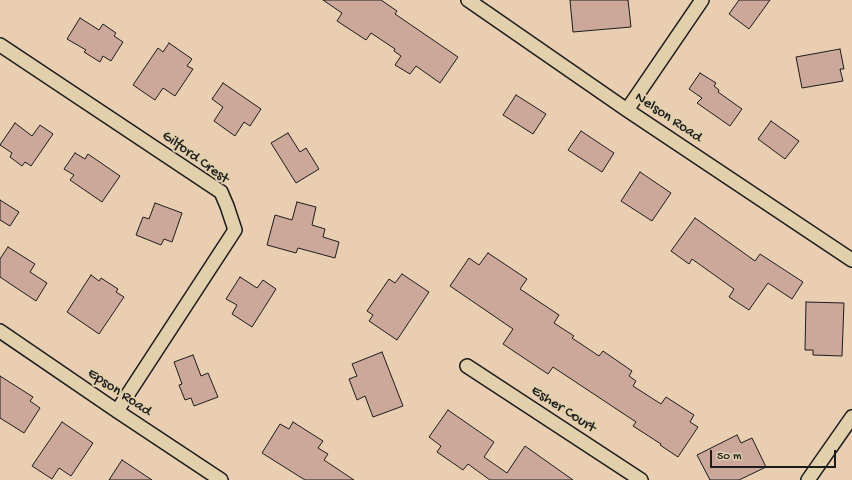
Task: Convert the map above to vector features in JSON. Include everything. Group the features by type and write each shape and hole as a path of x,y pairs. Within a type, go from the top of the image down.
{"street":[{"name":"Nelson Road","path":"468,0 627,110 852,260"},
{"path":"627,110 702,0"},
{"name":"Gilford Crest","path":"0,44 221,192 235,230 117,411"},
{"name":"Epson Road","path":"0,331 221,480"},
{"name":"Esher Court","path":"467,366 641,480"},
{"path":"808,480 852,417"}],"building":[{"path":"323,0 381,0 397,11 395,14 458,57 440,83 416,66 410,74 395,65 401,56 394,51 395,49 371,33 366,40 337,21 342,13"},
{"path":"570,0 628,0 631,27 573,32"},
{"path":"739,0 770,0 749,29 729,14"},
{"path":"80,18 99,30 103,24 116,33 114,36 123,42 111,61 103,56 100,62 84,52 86,50 67,39"},
{"path":"169,43 192,59 187,66 193,69 175,96 163,88 155,100 133,85 158,48 163,52"},
{"path":"840,49 844,69 840,69 843,81 802,88 796,57"},
{"path":"700,73 716,83 714,86 719,90 718,92 742,109 730,126 697,103 702,98 689,89"},
{"path":"223,83 261,109 250,126 244,122 235,136 214,121 223,107 212,99"},
{"path":"516,95 546,114 533,134 503,115"},
{"path":"771,121 799,141 785,159 758,139"},
{"path":"15,123 32,136 40,125 53,134 31,166 25,162 22,166 10,157 12,153 0,145"},
{"path":"581,131 614,153 602,172 568,150"},
{"path":"288,133 300,152 306,148 319,169 296,183 271,143"},
{"path":"75,153 85,159 88,154 120,176 102,202 70,180 74,175 64,169"},
{"path":"640,172 671,193 652,221 621,201"},
{"path":"0,200 19,212 10,226 0,220"},
{"path":"297,202 316,207 312,225 325,229 323,237 339,242 335,258 298,248 296,253 267,245 275,215 292,220"},
{"path":"155,203 182,213 172,242 164,239 161,245 136,235 143,217 149,219"},
{"path":"695,218 755,261 760,254 803,282 792,299 768,283 749,310 729,297 734,289 692,259 689,264 671,251"},
{"path":"8,247 35,264 30,272 47,283 36,301 0,277 0,259"},
{"path":"488,253 527,279 520,289 559,315 554,323 574,336 572,338 599,356 603,351 632,371 629,376 636,381 633,386 661,404 666,397 694,415 690,422 698,427 678,457 633,426 636,422 553,367 548,374 503,344 513,329 450,286 469,258 479,265"},
{"path":"402,274 429,292 397,340 369,321 373,315 367,311 389,279 395,283"},
{"path":"91,275 99,281 101,278 118,289 116,292 124,297 99,334 67,312"},
{"path":"240,277 257,288 263,280 276,289 252,327 232,314 237,305 226,299"},
{"path":"806,302 844,303 842,356 813,355 813,350 805,350"},
{"path":"382,352 403,406 373,417 365,396 357,400 349,379 357,376 352,364"},
{"path":"193,355 201,376 208,373 218,397 194,406 191,398 185,400 179,385 182,384 174,362"},
{"path":"0,376 33,397 30,401 40,408 24,433 0,418"},
{"path":"448,410 494,442 484,457 507,473 525,446 573,480 490,480 468,464 463,470 437,452 441,446 429,437"},
{"path":"62,422 93,443 71,476 59,468 52,479 32,466"},
{"path":"293,422 323,441 318,448 328,454 324,460 354,480 305,480 262,453 280,424 289,429"},
{"path":"737,435 741,443 752,438 766,467 739,480 710,480 697,455"},
{"path":"122,460 152,480 109,480"}]}
